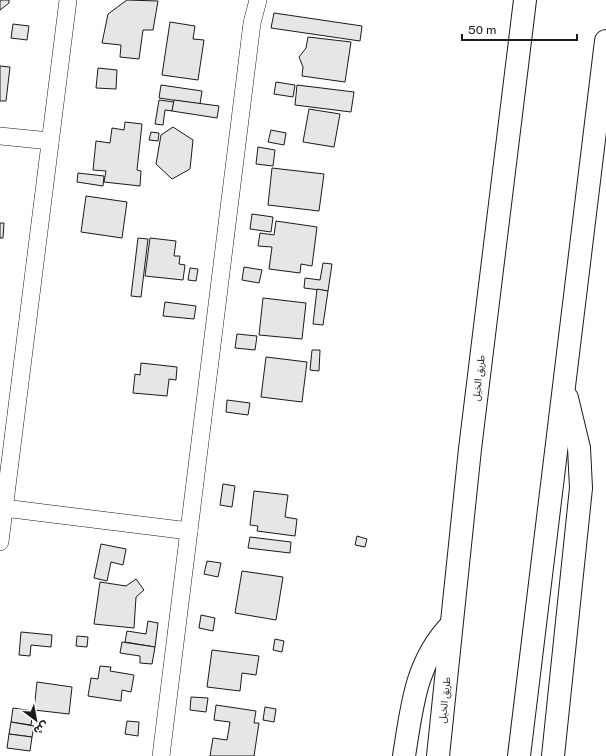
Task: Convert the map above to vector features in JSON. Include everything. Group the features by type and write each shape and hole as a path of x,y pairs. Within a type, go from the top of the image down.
{"highway":[{"name":"طريق الخيل","path":"438,756 470,449 525,0"},
{"path":"520,756 606,41"},
{"path":"552,756 582,488 579,448 571,408 564,390"},
{"path":"404,756 412,708 420,673 433,647 451,625"}],"street":[{"path":"0,542 68,0"},
{"path":"250,0 252,23"},
{"path":"161,756 252,23 258,0"},
{"path":"0,136 50,141"},
{"path":"4,508 189,531"}],"building":[{"path":"0,0 9,0 9,3 0,10"},
{"path":"127,0 158,1 153,30 143,30 139,59 120,57 121,45 102,43 108,14"},
{"path":"274,13 362,26 360,41 271,28"},
{"path":"170,22 195,26 193,39 204,40 198,80 162,75"},
{"path":"13,24 29,26 27,40 11,38"},
{"path":"308,37 351,42 345,82 302,76 303,67 299,57 306,48"},
{"path":"0,66 10,67 6,101 0,101"},
{"path":"98,68 117,70 116,89 96,88"},
{"path":"276,82 295,85 293,97 274,94"},
{"path":"161,85 202,91 200,104 159,98"},
{"path":"297,85 354,92 351,112 295,105"},
{"path":"159,100 174,102 172,111 165,110 163,125 155,124"},
{"path":"174,100 219,106 217,118 172,111"},
{"path":"309,109 340,114 334,147 303,142"},
{"path":"125,122 142,124 137,170 141,171 140,186 104,182 106,171 93,170 96,141 110,143 112,128 124,130"},
{"path":"173,127 193,140 190,169 172,179 156,164 161,135"},
{"path":"271,130 286,133 284,145 268,142"},
{"path":"151,132 159,133 158,141 149,140"},
{"path":"258,147 275,150 273,166 256,164"},
{"path":"272,168 324,174 319,211 268,205"},
{"path":"78,173 104,176 103,186 77,182"},
{"path":"86,196 127,202 122,238 81,232"},
{"path":"252,214 273,217 271,232 250,229"},
{"path":"276,221 317,227 312,266 301,264 300,273 269,269 272,247 258,246 260,233 274,235"},
{"path":"0,223 4,223 3,238 0,238"},
{"path":"138,238 148,239 141,297 131,296"},
{"path":"150,238 176,241 174,256 180,256 179,264 185,265 183,280 145,276"},
{"path":"323,263 332,264 328,291 304,288 305,278 320,280"},
{"path":"244,267 262,270 259,283 242,280"},
{"path":"190,268 198,269 196,281 188,280"},
{"path":"317,289 328,291 323,325 313,324"},
{"path":"263,298 306,303 302,339 259,335"},
{"path":"165,302 196,306 194,319 163,316"},
{"path":"237,334 257,336 255,350 235,348"},
{"path":"312,350 320,350 319,371 310,370"},
{"path":"266,357 307,362 302,402 261,397"},
{"path":"141,363 177,367 176,380 169,379 167,396 133,393 135,374 140,375"},
{"path":"227,400 250,403 248,415 226,412"},
{"path":"223,484 235,486 232,507 220,505"},
{"path":"254,491 288,495 285,517 297,519 295,536 257,531 258,526 250,525"},
{"path":"357,536 367,539 365,547 355,545"},
{"path":"250,537 291,542 290,553 248,548"},
{"path":"101,544 126,549 123,565 111,562 107,581 94,578"},
{"path":"207,561 221,563 218,577 204,574"},
{"path":"242,571 283,577 276,620 235,613"},
{"path":"136,579 144,590 136,597 134,628 94,624 100,582 126,586"},
{"path":"201,615 215,618 213,631 199,628"},
{"path":"148,621 158,623 155,647 125,642 127,631 146,634"},
{"path":"21,632 52,635 51,647 31,645 30,656 19,655"},
{"path":"77,636 88,637 87,647 76,646"},
{"path":"275,639 284,641 282,652 273,650"},
{"path":"122,642 155,647 152,664 140,663 140,656 120,653"},
{"path":"212,650 259,656 256,675 242,673 240,691 207,687"},
{"path":"100,666 111,667 110,671 134,675 131,692 122,690 121,701 88,696 91,678 98,679"},
{"path":"37,682 72,687 69,714 34,710"},
{"path":"191,697 208,698 206,712 190,710"},
{"path":"216,705 256,711 254,723 259,723 254,756 210,756 213,738 227,740 230,722 214,720"},
{"path":"265,707 276,709 274,722 263,720"},
{"path":"13,708 33,711 31,725 11,722"},
{"path":"127,721 139,722 138,736 125,734"},
{"path":"11,722 34,726 32,737 9,734"},
{"path":"9,734 32,737 30,751 7,748"}]}
